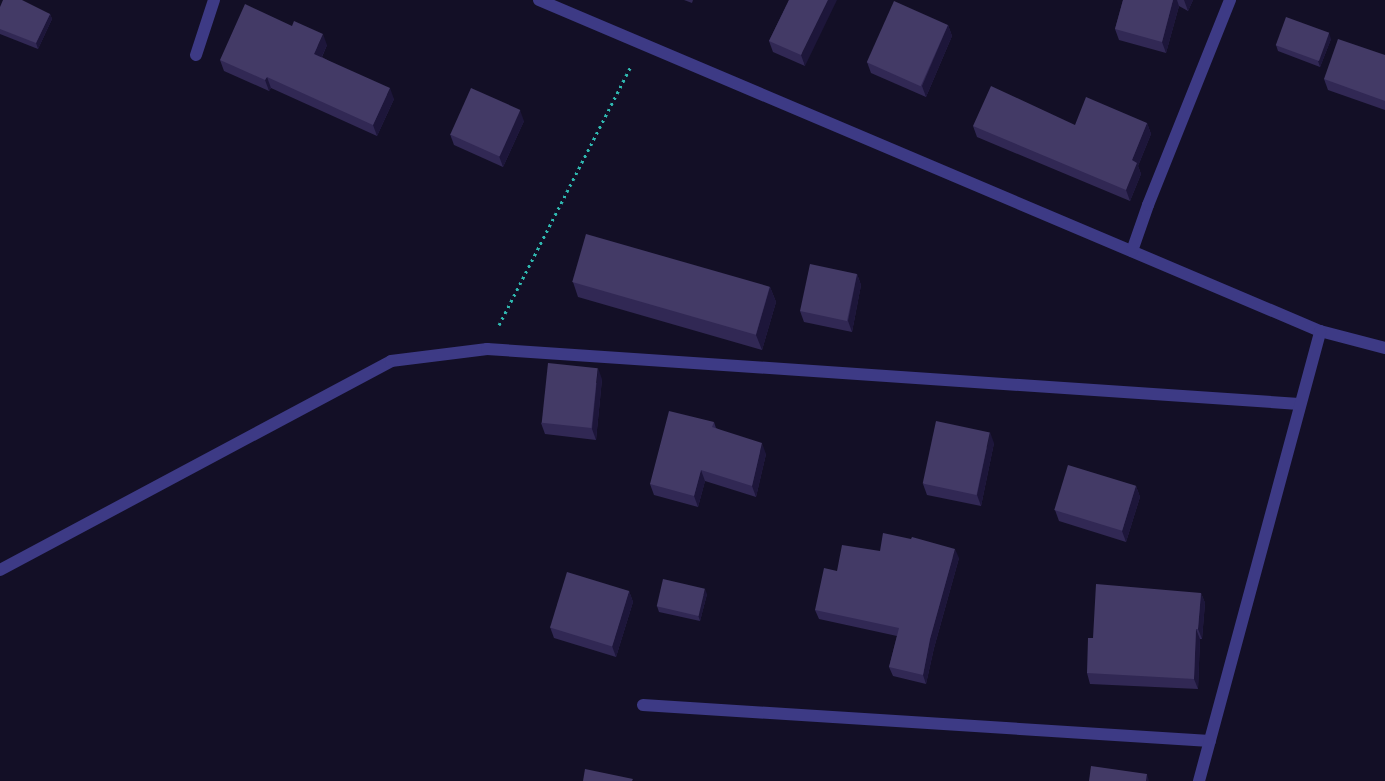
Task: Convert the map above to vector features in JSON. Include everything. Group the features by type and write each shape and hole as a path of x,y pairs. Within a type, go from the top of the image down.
{"street":[{"path":"196,55 214,0"},
{"path":"539,0 1320,331 1385,348"},
{"path":"1132,252 1148,205 1230,0"},
{"path":"1199,781 1320,331"},
{"path":"0,570 391,361 487,350 1299,404"},
{"path":"642,705 1210,741"}],"path":[{"path":"487,350 642,45"}],"building":[{"path":"3,0 22,0 50,14 36,43 0,29 0,7"},
{"path":"789,0 828,0 801,55 769,41"},
{"path":"1123,0 1173,0 1162,42 1115,29"},
{"path":"894,1 948,25 921,86 867,62"},
{"path":"245,4 292,26 294,21 323,34 314,54 390,88 373,125 267,77 265,80 220,60"},
{"path":"1286,17 1329,33 1319,61 1276,45"},
{"path":"1338,39 1385,55 1385,101 1324,79"},
{"path":"991,86 1075,125 1086,97 1147,123 1132,160 1137,163 1126,190 973,126"},
{"path":"471,88 520,110 500,157 450,135"},
{"path":"586,234 770,287 756,335 572,282"},
{"path":"810,264 857,274 847,321 800,311"},
{"path":"548,363 598,368 591,428 542,423"},
{"path":"669,411 714,422 712,427 762,443 752,486 701,470 694,496 650,484"},
{"path":"936,421 990,432 976,495 923,484"},
{"path":"1068,465 1136,486 1122,531 1054,510"},
{"path":"883,533 911,539 912,537 955,549 930,639 923,675 889,667 899,628 815,610 824,568 837,571 842,545 880,551"},
{"path":"567,572 629,591 612,646 550,627"},
{"path":"663,579 705,589 699,616 657,606"},
{"path":"1096,584 1201,593 1198,629 1196,629 1194,679 1087,673 1088,638 1093,638"},
{"path":"1091,766 1147,774 1146,781 1089,781"},
{"path":"585,769 633,779 632,781 583,781"}]}
